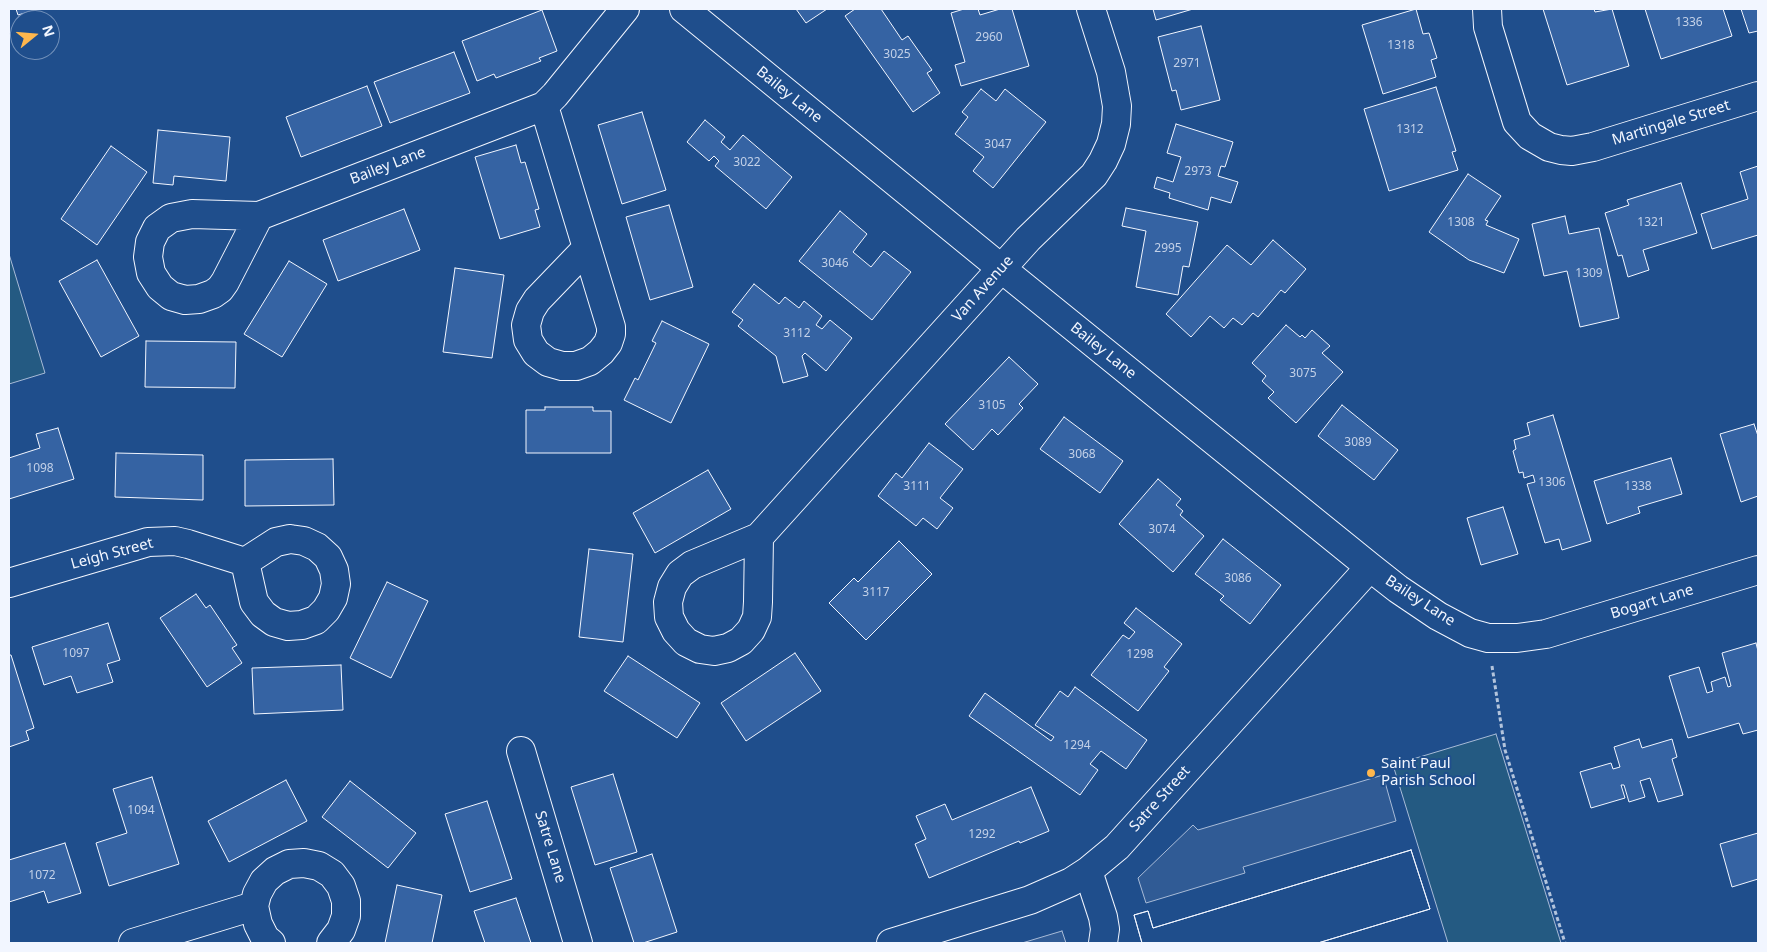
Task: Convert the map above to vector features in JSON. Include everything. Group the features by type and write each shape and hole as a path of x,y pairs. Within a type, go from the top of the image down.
{"street":[{"name":"Bailey Lane","path":"259,216 544,106 625,9"},
{"name":"Bailey Lane","path":"684,9 1398,589 1438,616 1470,633 1488,638 1517,638 1546,634"},
{"name":"Van Avenue","path":"759,538 1032,235 1094,175 1103,161 1111,144 1116,124 1117,106 1115,89 1091,9"},
{"name":"Martingale Street","path":"1486,9 1488,27 1517,122 1530,136 1549,147 1561,150 1583,149 1758,96"},
{"path":"544,106 587,248"},
{"name":"Leigh Street","path":"9,583 148,542 188,544 245,562"},
{"name":"Satre Street","path":"891,943 1030,900 1071,882 1088,871 1117,847 1370,567"},
{"name":"Bogart Lane","path":"1546,634 1758,570"},
{"name":"Satre Lane","path":"521,751 578,943"},
{"path":"271,943 265,938 258,924 254,906 257,894 264,881 275,871 289,864 304,863 319,866 332,874 341,886 346,901 346,916 341,930 331,943"},
{"path":"1088,871 1103,917 1105,930 1103,943"},
{"path":"133,943 254,906"}],"path":[{"path":"1488,638 1505,750 1565,943"}],"shaded area":[{"path":"9,254 45,373 9,384"},
{"path":"1496,734 1561,943 1448,943 1393,765"},
{"path":"1383,775 1396,821 1243,867 1245,873 1146,903 1138,878 1193,825 1198,830"},
{"path":"1062,931 1066,943 1022,943"}],"building":[{"path":"16,9 39,9 36,10"},
{"path":"796,9 827,9 806,23"},
{"path":"855,9 881,9 902,40 908,36 932,70 927,73 940,93 913,112 845,16"},
{"path":"964,9 978,9 980,15 1000,9 1012,9 1029,66 961,86 955,65 965,62 951,13"},
{"path":"1153,9 1193,9 1156,20"},
{"path":"1416,9 1423,34 1429,33 1437,58 1431,60 1436,77 1383,94 1362,25"},
{"path":"1543,9 1594,9 1595,12 1612,9 1629,66 1567,85"},
{"path":"1645,9 1723,9 1732,36 1661,59"},
{"path":"1741,9 1758,9 1758,31 1749,33"},
{"path":"542,10 557,51 539,58 541,61 496,78 494,74 477,81 462,41"},
{"path":"1201,26 1220,100 1181,110 1176,90 1172,91 1158,37"},
{"path":"454,52 470,93 390,123 374,82"},
{"path":"367,86 382,126 301,157 286,117"},
{"path":"1436,87 1456,151 1452,152 1458,170 1389,191 1364,109"},
{"path":"981,89 996,101 1005,89 1046,122 993,188 973,171 984,157 955,134 968,117 962,112"},
{"path":"642,112 666,190 622,204 598,125"},
{"path":"705,120 725,137 721,142 730,150 743,135 792,177 766,209 715,166 719,161 714,156 709,161 687,142"},
{"path":"1176,124 1233,142 1225,167 1221,166 1218,176 1238,182 1231,203 1211,197 1208,210 1169,198 1170,193 1154,188 1157,177 1173,182 1181,157 1167,153"},
{"path":"158,130 230,137 226,181 174,176 173,185 153,183"},
{"path":"516,145 521,163 525,162 539,209 535,210 540,227 500,239 475,157"},
{"path":"111,146 147,172 97,245 61,219"},
{"path":"1758,166 1758,235 1712,249 1701,214 1748,199 1740,172"},
{"path":"1468,174 1501,196 1485,220 1488,221 1486,225 1519,239 1504,273 1469,260 1429,232"},
{"path":"1681,183 1697,233 1643,250 1649,270 1628,277 1622,255 1618,256 1605,213 1629,205 1627,200"},
{"path":"669,205 693,287 650,300 626,217"},
{"path":"1126,208 1198,222 1189,267 1183,266 1178,295 1136,287 1146,231 1122,226"},
{"path":"404,209 420,250 338,281 323,240"},
{"path":"840,211 867,234 853,252 871,267 884,251 911,272 872,320 799,261"},
{"path":"1565,216 1569,234 1599,228 1619,318 1580,327 1567,271 1544,276 1532,224"},
{"path":"1273,240 1306,269 1285,293 1281,290 1258,317 1253,313 1242,325 1233,318 1224,328 1210,316 1191,337 1166,314 1227,245 1251,265"},
{"path":"97,260 139,336 101,357 59,281"},
{"path":"289,261 327,284 282,357 244,334"},
{"path":"455,268 504,275 492,358 443,352"},
{"path":"754,284 779,304 785,297 799,308 804,301 822,316 816,325 822,329 830,320 852,338 826,371 805,353 802,356 808,376 783,383 776,356 738,326 743,320 732,312"},
{"path":"662,321 709,344 671,423 624,400 635,378 638,380 656,343 652,341"},
{"path":"1286,325 1300,337 1302,335 1305,338 1312,330 1330,346 1322,353 1343,372 1296,423 1268,398 1274,392 1262,381 1266,376 1252,363"},
{"path":"146,341 236,342 235,388 145,387"},
{"path":"1009,357 1038,384 1019,404 1023,408 998,435 992,429 973,450 945,424"},
{"path":"1342,405 1398,450 1374,480 1318,436"},
{"path":"545,407 593,407 593,411 611,411 611,453 526,453 526,410 545,410"},
{"path":"1553,415 1591,541 1562,550 1559,539 1545,543 1527,484 1535,482 1533,475 1524,478 1523,472 1519,473 1513,451 1516,449 1514,440 1530,435 1527,423"},
{"path":"1064,417 1123,461 1100,493 1040,449"},
{"path":"1754,424 1758,436 1758,496 1741,502 1720,434"},
{"path":"58,428 74,479 9,499 9,458 40,448 36,434"},
{"path":"929,443 963,469 940,498 953,508 937,529 923,518 916,526 878,496 896,473 902,478"},
{"path":"116,453 203,455 203,500 115,497"},
{"path":"1671,458 1682,494 1638,507 1640,513 1607,524 1594,481"},
{"path":"333,459 334,505 245,506 245,460"},
{"path":"708,470 731,509 655,553 633,513"},
{"path":"1158,479 1181,499 1176,505 1183,511 1180,515 1204,536 1173,572 1119,524"},
{"path":"1503,507 1518,554 1481,565 1467,518"},
{"path":"1223,539 1281,585 1250,624 1220,600 1224,596 1195,574"},
{"path":"899,541 932,574 866,640 829,603 854,578 858,582"},
{"path":"589,549 633,554 623,642 579,637"},
{"path":"387,582 428,601 391,678 350,658"},
{"path":"196,594 206,608 210,605 237,645 232,648 242,663 207,687 160,618"},
{"path":"1136,608 1182,644 1164,667 1169,671 1138,711 1091,675 1123,635 1129,639 1135,632 1124,623"},
{"path":"108,623 120,660 107,664 113,682 77,693 71,676 44,685 32,647"},
{"path":"1756,643 1758,651 1758,730 1743,734 1739,723 1688,738 1669,676 1699,667 1707,693 1713,691 1711,682 1725,677 1728,687 1731,686 1722,653"},
{"path":"795,653 821,691 746,741 721,703"},
{"path":"9,655 11,655 34,728 26,731 29,740 9,747"},
{"path":"628,656 700,703 677,738 604,691"},
{"path":"341,665 343,710 254,714 252,668"},
{"path":"1075,687 1147,740 1126,769 1101,751 1090,764 1098,770 1080,795 969,716 985,693 1051,741 1054,737 1035,725 1060,691 1068,697"},
{"path":"1639,739 1642,748 1672,739 1677,757 1672,759 1683,795 1658,802 1650,778 1640,781 1645,797 1629,802 1624,785 1621,785 1625,798 1591,808 1580,772 1611,763 1613,769 1620,767 1614,747"},
{"path":"613,774 637,852 595,865 571,787"},
{"path":"152,777 179,864 109,886 96,843 127,833 113,789"},
{"path":"286,780 307,821 229,862 208,821"},
{"path":"350,781 416,833 388,868 322,817"},
{"path":"1031,787 1049,831 1020,843 1019,841 929,878 915,844 926,839 916,816 945,804 952,820"},
{"path":"487,801 512,879 470,892 445,814"},
{"path":"1758,833 1758,879 1732,887 1720,844"},
{"path":"65,843 81,893 48,903 44,891 9,902 9,860"},
{"path":"1411,850 1430,909 1318,943 1142,943 1134,915 1148,911 1153,928"},
{"path":"1411,850 1430,909 1318,943 1142,943 1134,915 1148,911 1153,928"},
{"path":"652,854 677,932 643,943 634,943 610,868"},
{"path":"397,885 442,895 432,943 385,943"},
{"path":"516,898 531,943 485,943 474,911"}],"place":[{"name":"Saint Paul Parish School","path":"1371,773"}]}
